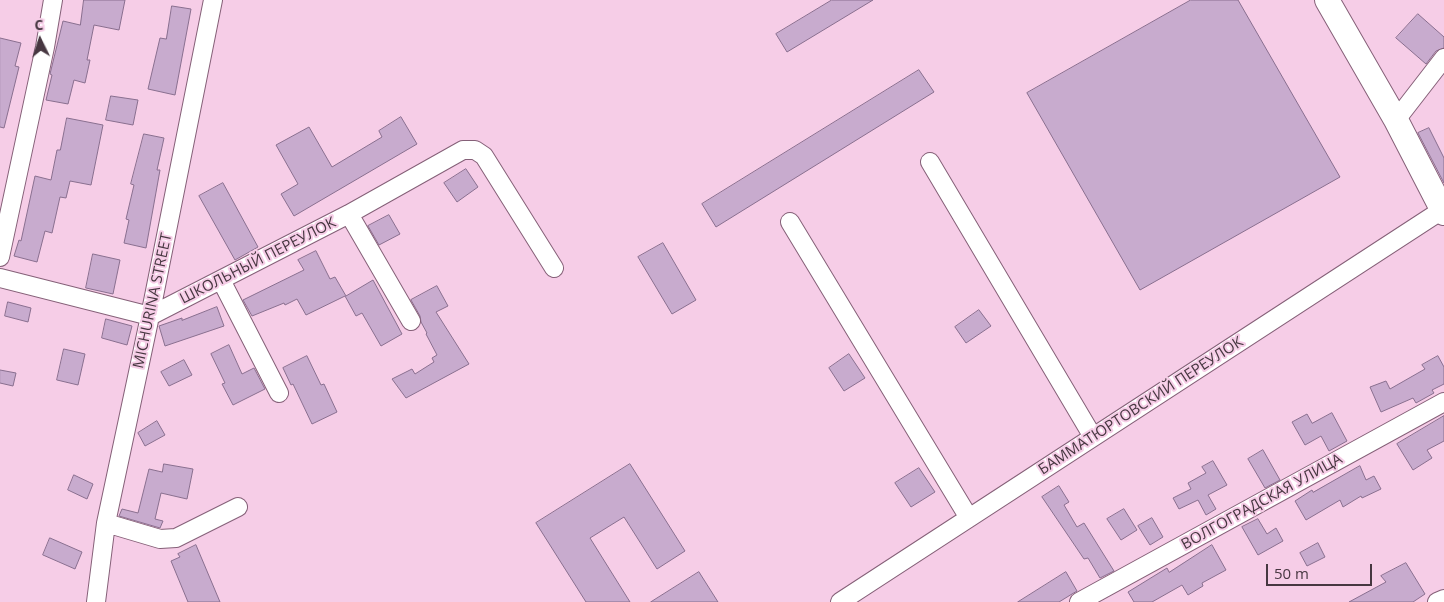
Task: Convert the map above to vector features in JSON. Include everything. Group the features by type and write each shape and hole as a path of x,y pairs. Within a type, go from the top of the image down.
{"street":[{"path":"0,257 45,47 53,0"},
{"name":"MICHURINA STREET","path":"96,602 106,522 150,316 213,0"},
{"path":"1327,0 1396,120 1443,211"},
{"path":"1396,120 1444,58"},
{"name":"ШКОЛЬНЫЙ ПЕРЕУЛОК","path":"150,316 349,214 463,150 475,150 484,156 554,268"},
{"path":"930,162 1093,437"},
{"name":"БАММАТЮРТОВСКИЙ ПЕРЕУЛОК","path":"840,602 1443,211"},
{"path":"349,214 410,321"},
{"path":"790,222 969,518"},
{"path":"0,278 150,316"},
{"path":"221,280 279,393"},
{"name":"ВОЛГОГРАДСКАЯ УЛИЦА","path":"1079,602 1444,402"},
{"path":"106,522 160,539 176,538 238,507"},
{"path":"1438,602 1444,598"}],"building":[{"path":"84,0 125,0 119,30 94,25 87,60 90,60 85,83 74,80 68,104 46,100 52,75 50,74 63,21 80,25"},
{"path":"832,0 873,0 787,52 776,34"},
{"path":"1191,0 1238,0 1340,177 1140,290 1027,93"},
{"path":"172,6 191,9 175,95 148,89 160,38 166,39"},
{"path":"1418,14 1444,37 1444,48 1436,51 1426,64 1396,38"},
{"path":"0,38 21,43 15,66 19,67 4,128 0,127"},
{"path":"919,70 934,92 716,227 702,204"},
{"path":"111,96 138,100 133,125 106,120"},
{"path":"401,117 417,144 294,216 281,194 298,184 276,145 309,127 332,167 382,137 379,131"},
{"path":"67,118 103,125 91,185 70,181 66,198 60,197 52,233 45,231 37,262 14,256 19,240 21,241 35,176 51,180 57,150 60,150"},
{"path":"1429,128 1444,158 1444,183 1418,133"},
{"path":"144,134 164,138 157,170 160,170 146,248 124,243 129,220 126,219 134,185 131,184"},
{"path":"466,169 478,187 457,202 444,183"},
{"path":"223,183 258,247 235,260 199,196"},
{"path":"389,215 400,234 379,245 368,226"},
{"path":"663,243 696,300 672,314 638,257"},
{"path":"316,251 330,279 335,277 346,296 373,280 402,334 381,346 362,313 356,316 345,296 306,315 297,299 252,316 243,300 304,270 298,260"},
{"path":"93,254 120,260 113,294 86,288"},
{"path":"437,286 448,306 436,312 469,364 406,398 392,379 412,369 415,374 434,362 432,358 437,355 411,300"},
{"path":"8,302 31,308 28,322 5,316"},
{"path":"217,307 224,326 165,346 159,326"},
{"path":"979,310 991,326 966,343 955,327"},
{"path":"106,319 132,326 127,345 102,338"},
{"path":"229,345 242,374 254,368 265,389 233,405 222,384 225,383 211,354"},
{"path":"64,349 85,354 78,385 57,380"},
{"path":"849,354 865,378 844,391 829,368"},
{"path":"307,356 321,385 324,384 337,412 312,424 293,384 291,385 283,368"},
{"path":"1438,356 1444,367 1444,384 1432,390 1434,393 1416,403 1413,398 1381,412 1370,387 1386,381 1390,389 1425,369 1422,365"},
{"path":"184,360 192,375 169,386 161,372"},
{"path":"0,370 16,373 13,386 0,383"},
{"path":"1332,413 1347,441 1329,451 1321,436 1305,445 1292,422 1307,414 1312,423"},
{"path":"1444,416 1444,441 1427,450 1432,458 1413,470 1397,444"},
{"path":"157,421 165,435 145,446 138,433"},
{"path":"1263,450 1280,480 1265,488 1248,459"},
{"path":"1213,461 1227,485 1208,495 1216,509 1206,515 1198,500 1179,509 1173,498 1191,489 1188,483 1206,473 1202,467"},
{"path":"164,464 193,469 187,499 161,493 155,519 163,521 160,528 119,516 122,509 138,513 149,469 162,472"},
{"path":"630,464 685,551 657,569 624,517 590,538 630,602 586,602 536,523"},
{"path":"1360,466 1366,480 1374,476 1381,489 1362,498 1361,496 1343,507 1340,500 1306,520 1295,501 1312,490 1313,492"},
{"path":"919,468 935,492 911,507 895,483"},
{"path":"74,475 93,484 87,499 68,490"},
{"path":"1059,486 1069,502 1064,505 1077,527 1084,523 1114,571 1100,578 1088,558 1084,559 1042,497"},
{"path":"1124,509 1137,530 1121,540 1107,519"},
{"path":"1152,518 1163,537 1150,545 1138,526"},
{"path":"1258,519 1267,534 1276,528 1283,541 1258,555 1242,527"},
{"path":"50,538 82,552 75,569 43,555"},
{"path":"1318,543 1325,557 1307,566 1300,553"},
{"path":"196,545 220,602 188,602 171,561 180,557 178,554"},
{"path":"1212,545 1226,570 1202,583 1203,586 1188,595 1182,585 1152,602 1134,602 1128,592 1167,568 1169,572"},
{"path":"1406,563 1425,594 1413,602 1349,602 1386,582 1381,576"},
{"path":"699,572 718,602 651,602"},
{"path":"1066,572 1077,591 1059,602 1018,602"}]}
